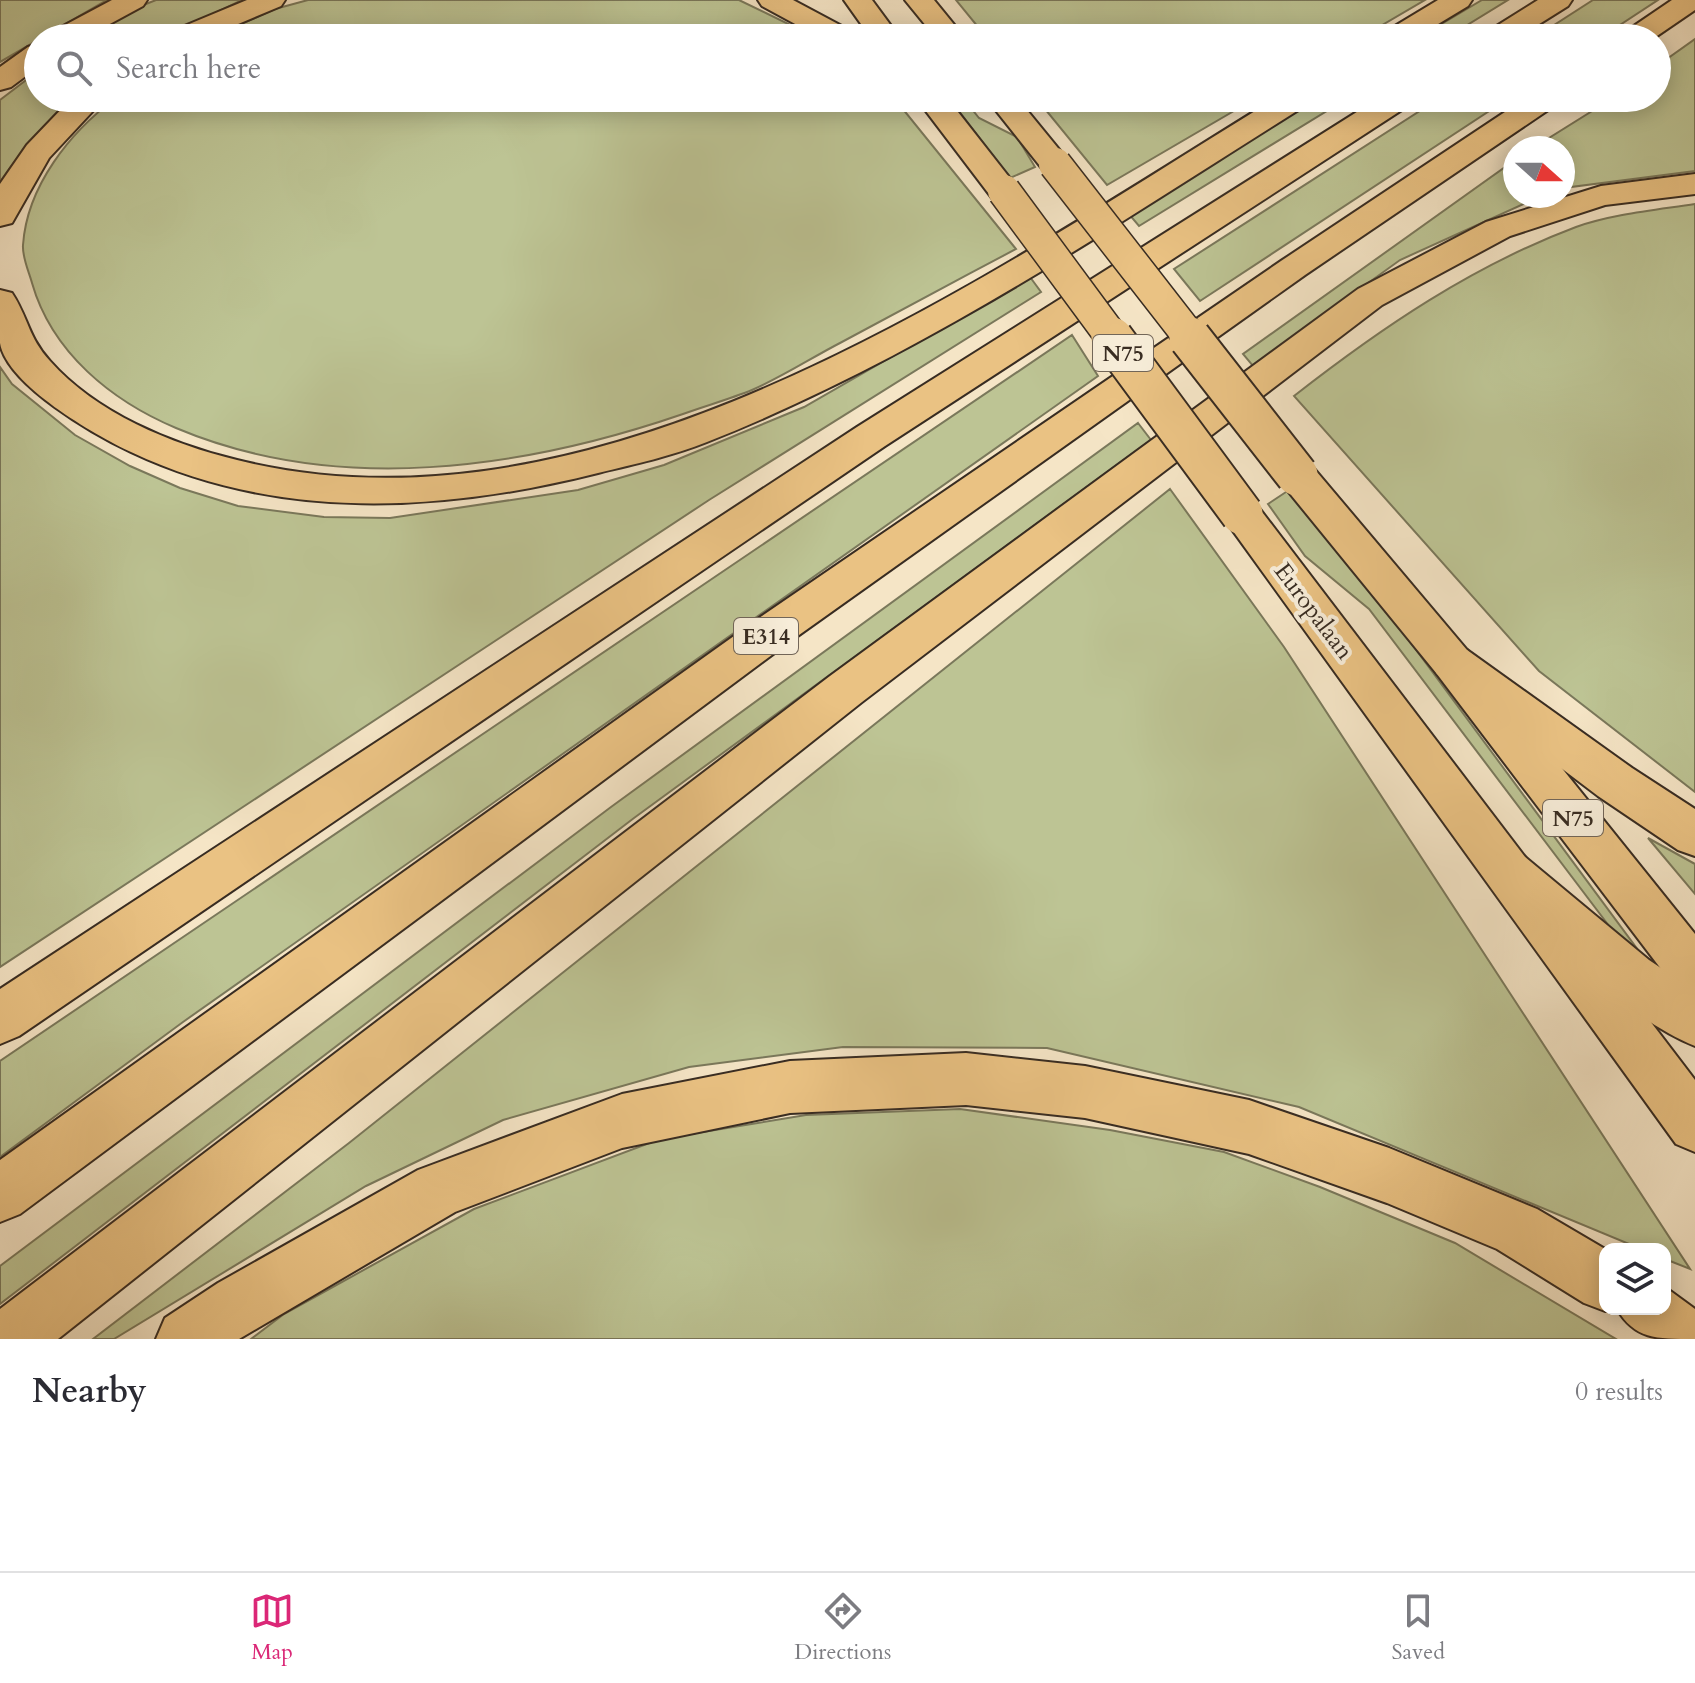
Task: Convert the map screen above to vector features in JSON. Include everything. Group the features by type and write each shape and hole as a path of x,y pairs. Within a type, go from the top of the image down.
{"highway":[{"path":"88,24 133,0"},
{"path":"214,24 271,0"},
{"path":"772,0 817,24"},
{"path":"858,0 876,24"},
{"path":"919,0 939,24"},
{"path":"1418,24 1458,0"},
{"path":"1519,24 1558,0"},
{"path":"1656,24 1691,0"},
{"path":"0,81 24,63"},
{"path":"0,216 28,164 48,138 75,112"},
{"name":"Europalaan","path":"942,112 1004,191 1695,1125"},
{"name":"N75","path":"1012,112 1297,475 1452,662 1695,973"},
{"path":"0,301 11,334 47,381 101,422 182,458 278,484 338,490 399,492 532,477 689,435 807,386 930,323 1274,112"},
{"path":"0,1019 673,566 1212,215 1378,112"},
{"name":"E314","path":"0,1194 777,628 1293,268 1525,112"},
{"path":"10,1339 833,698 1370,297 1498,229 1601,196 1695,184"},
{"path":"1452,662 1615,782 1695,835"},
{"path":"1508,872 1631,977 1695,1021"},
{"path":"186,1339 239,1304 438,1190 622,1121 790,1087 966,1079 1085,1092 1249,1127 1389,1176 1517,1229 1599,1278"},
{"path":"1655,1315 1686,1339"}],"green space":[{"path":"0,0 107,0 66,24 24,24 24,48 0,62"},
{"path":"156,0 242,0 192,24 109,24"},
{"path":"308,0 739,0 788,24 241,24 275,9"},
{"path":"956,0 1425,0 1384,24 976,24"},
{"path":"1482,0 1508,0 1469,24 1442,24"},
{"path":"1593,0 1658,0 1621,24 1556,24"},
{"path":"1695,39 1695,171 1575,186 1575,136 1552,136 1591,112 1671,112 1671,56"},
{"path":"24,82 24,112 60,112 34,137 0,182 0,100"},
{"path":"99,112 905,112 1016,249 763,385 622,433 495,461 430,467 365,468 301,462 237,449 152,417 129,404 88,372 69,353 54,331 41,308 26,264 23,250 26,223 42,182 67,144"},
{"path":"960,112 974,112 979,118 1017,137 1035,167 1010,178"},
{"path":"1047,112 1232,112 1107,185"},
{"path":"1296,112 1325,112 1139,226 1128,213"},
{"path":"1418,112 1488,112 1200,301 1174,269"},
{"path":"1503,169 1503,208 1515,208 1400,260 1253,366 1243,354"},
{"path":"1695,204 1695,792 1539,671 1294,396 1394,323 1500,260 1576,227 1635,213"},
{"path":"1030,277 1041,292 709,500 0,967 0,367 12,384 75,435 130,466 180,488 238,506 324,517 390,518 578,490 664,465 804,407"},
{"path":"1072,335 1098,376 183,1022 0,1157 0,1061"},
{"path":"1138,423 1151,440 634,818 0,1304 0,1266 611,807"},
{"path":"1295,486 1638,950 1628,951 1369,609 1305,556 1268,504"},
{"path":"1170,489 1284,647 1690,1269 1671,1261 1671,1243 1627,1243 1299,1107 1047,1048 843,1047 689,1067 503,1120 366,1186 114,1339 93,1339 349,1143"},
{"path":"1648,838 1695,864 1695,894"},
{"path":"960,1109 1110,1130 1224,1152 1320,1187 1455,1243 1616,1339 251,1339 284,1314 474,1209 660,1139 806,1115"}]}
